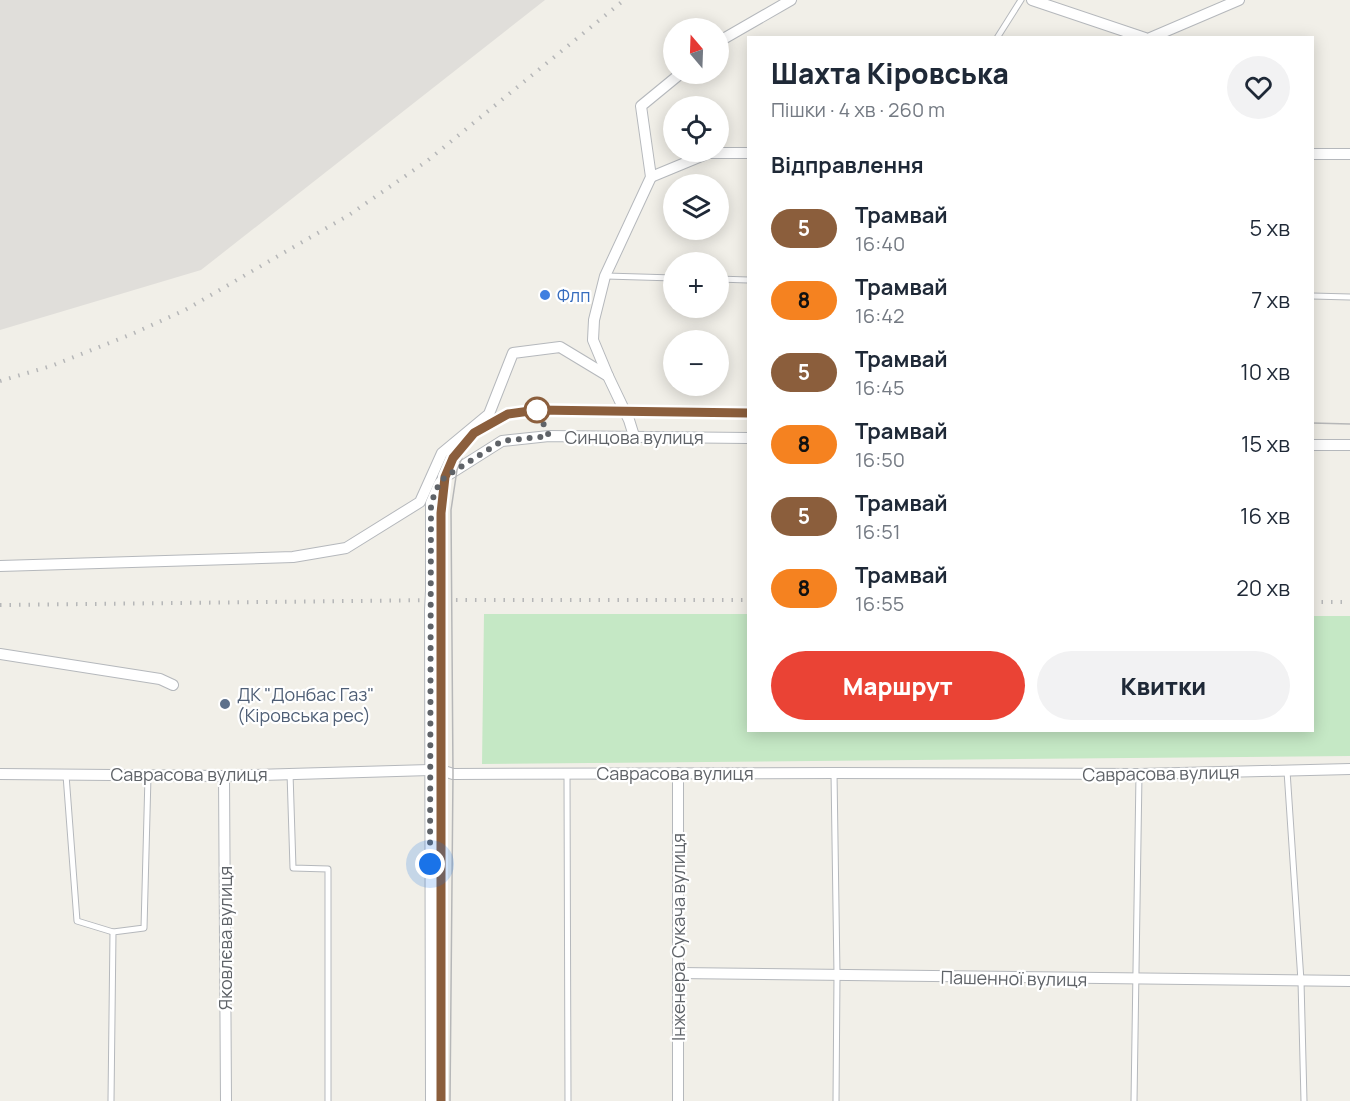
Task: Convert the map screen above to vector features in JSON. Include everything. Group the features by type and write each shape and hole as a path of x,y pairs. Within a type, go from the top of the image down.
{"street":[{"path":"729,36 791,0"},
{"path":"1032,0 1139,36"},
{"path":"1155,36 1239,0"},
{"path":"634,436 593,340 594,320 605,276 651,177 641,106 668,84"},
{"path":"651,177 709,153 747,153"},
{"path":"1314,154 1350,154"},
{"path":"0,566 294,557 346,548 420,502 442,453 489,414 513,352 560,348 608,376"},
{"name":"Синцова вулиця","path":"431,1101 431,503 439,484 502,441 549,436 747,438"},
{"path":"1314,444 1350,445"},
{"path":"0,654 160,679 173,685"},
{"name":"Саврасова вулиця","path":"0,774 224,776 441,770 453,774 1138,774 1350,769"},
{"name":"Інженера Сукача вулиця","path":"678,773 678,1101"},
{"name":"Яковлєва вулиця","path":"224,776 226,1101"},
{"name":"Пашенної вулиця","path":"678,973 1350,981"}],"lane":[{"path":"998,36 1021,0"},
{"path":"605,276 663,278"},
{"path":"729,279 747,280"},
{"path":"1314,296 1350,297"},
{"path":"1287,771 1301,981 1304,1101"},
{"path":"290,773 293,868 328,869 328,1101"},
{"path":"834,773 836,1101"},
{"path":"66,774 77,921 113,932 144,928 148,775"},
{"path":"567,774 568,1101"},
{"path":"1134,1101 1138,774"},
{"path":"111,1101 113,932"}],"shaded area":[{"path":"0,0 545,0 201,270 0,330"}],"green space":[{"path":"484,614 747,614 747,732 1314,732 1314,616 1350,616 1350,756 482,764"}],"tram line":[{"path":"441,1101 441,513 445,477 453,457 474,433 508,414 537,410 747,413"},
{"name":"5","path":"441,1101 441,513 445,477 453,458 474,433 508,414 537,410 747,413"},
{"path":"1314,423 1350,424"},
{"path":"450,1101 453,774 451,510 457,470 462,458"}],"railway":[{"path":"0,381 51,366 185,310 349,215 427,161 624,0"},
{"path":"0,605 441,600 747,600"},
{"path":"1314,602 1350,602"}],"place":[{"name":"Флп","path":"545,295"},
{"name":"ДК \"Донбас Газ\" (Кіровська рес)","path":"225,704"}],"route":[{"path":"430,864 431,503 439,484 445,477 502,441 549,436 537,410"}]}
